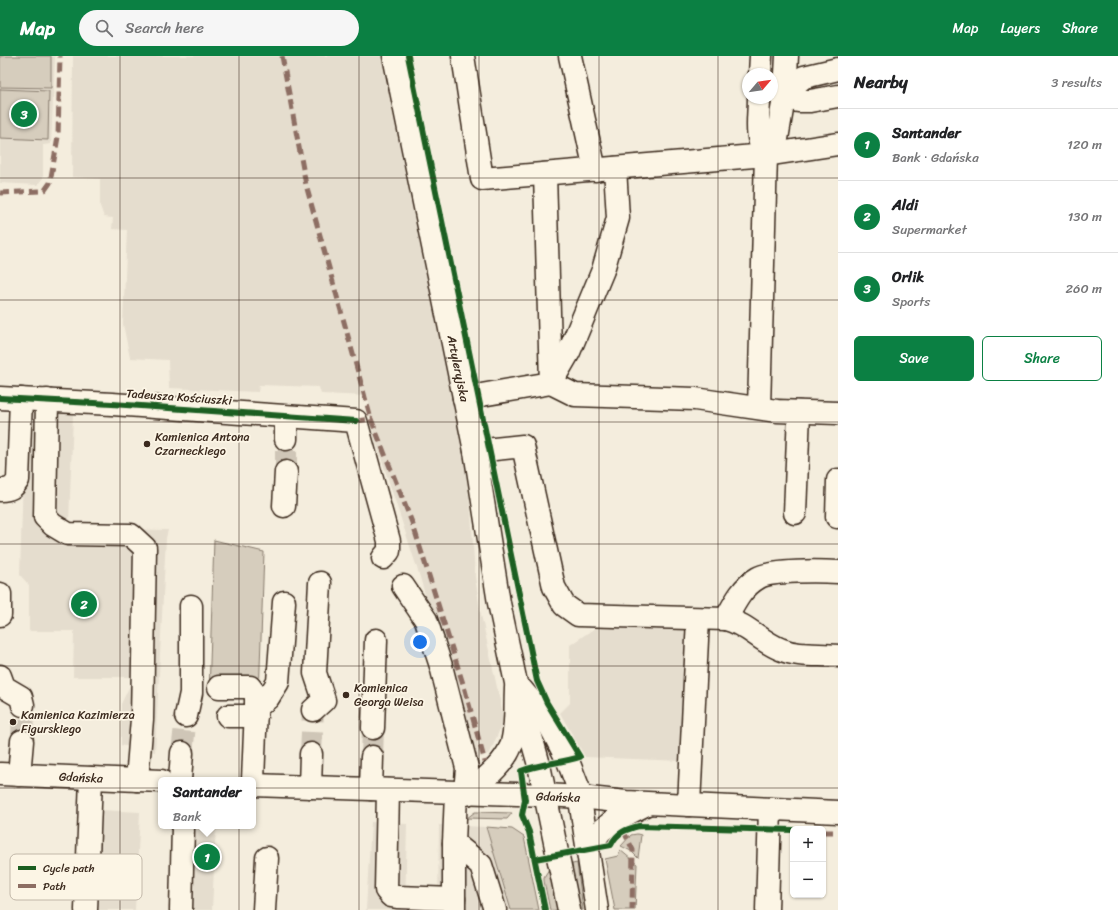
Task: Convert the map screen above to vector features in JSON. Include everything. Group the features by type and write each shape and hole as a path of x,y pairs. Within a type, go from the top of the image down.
{"main road":[{"name":"Artyleryjska","path":"394,56 475,451 499,603 516,683 546,796 569,910"},
{"path":"463,56 482,179 766,155 838,144"},
{"path":"551,383 569,352 603,270 618,218 605,169 570,56"},
{"path":"760,68 761,56"},
{"path":"778,93 787,56"},
{"path":"778,93 804,77 838,69"},
{"path":"778,93 798,101 810,101 838,96"},
{"path":"759,104 758,139 760,147 766,155 759,408"},
{"path":"766,155 774,146 777,139 778,104"},
{"path":"545,174 551,383"},
{"path":"464,398 551,383 575,395 695,399 799,412 838,413"},
{"path":"0,490 8,490 13,487 18,480 11,398"},
{"name":"Tadeusza Kościuszki","path":"11,398 356,421 389,541 388,551 382,558"},
{"path":"47,400 45,516 53,525 68,534 131,535 145,548 142,719 137,780"},
{"path":"795,513 799,412"},
{"path":"286,417 286,439"},
{"path":"475,451 523,446 554,587 564,605 578,615 726,619 736,622 779,649 798,655 838,656"},
{"path":"284,506 286,472"},
{"path":"837,517 838,480"},
{"path":"726,619 739,595 758,577 779,573 838,572"},
{"path":"313,710 324,700 315,674 320,583"},
{"path":"372,757 380,790 386,890 391,896 454,905 454,843 467,768 441,666 426,620 403,586"},
{"path":"0,594 0,615"},
{"path":"228,716 256,712 268,698 278,682 284,602"},
{"path":"186,716 191,693 191,606"},
{"path":"689,805 698,619"},
{"path":"373,728 376,640"},
{"path":"0,676 4,687 21,697 24,704"},
{"name":"Artyleryjska","path":"516,683 547,720 568,761 580,797 587,849 598,910"},
{"path":"463,793 493,770 511,746 514,730 516,683"},
{"path":"219,687 250,687 256,695 253,777"},
{"path":"10,775 22,741"},
{"path":"180,777 182,752"},
{"path":"310,787 311,754"},
{"name":"Gdańska","path":"10,775 158,781"},
{"path":"88,854 91,778"},
{"name":"Gdańska","path":"256,785 580,797 649,803 838,812"},
{"path":"587,849 601,831 613,820 649,803"},
{"path":"767,910 770,809"},
{"path":"181,910 183,829"},
{"path":"454,843 480,865 495,910"},
{"path":"264,910 267,858"},
{"path":"86,900 86,910"}],"shaded area":[{"path":"0,56 55,56 51,144 43,145 43,178 37,185 0,183"},
{"path":"0,56 51,56 51,88 0,87"},
{"path":"73,56 381,56 464,457 471,512 475,577 480,610 504,719 490,753 473,761 419,574 373,433 368,396 321,394 319,387 259,385 258,392 169,388 168,360 130,358 123,324 127,230 112,229 113,218 104,217 100,206 100,179 72,177"},
{"path":"0,89 49,91 48,140 0,138"},
{"path":"25,410 73,414 69,524 117,529 168,530 166,538 155,752 121,745 121,704 134,677 73,677 74,631 29,631 29,585 20,575"},
{"path":"214,540 264,552 259,696 209,694"},
{"path":"601,624 688,628 682,761 585,757 560,713 570,703 570,645"},
{"path":"99,810 140,812 138,854 97,854"},
{"path":"475,812 512,813 507,819 467,818"},
{"path":"371,822 407,824 405,910 366,910"},
{"path":"439,825 486,827 511,910 438,910"},
{"path":"486,827 512,829 524,837 539,910 511,910"},
{"path":"178,829 216,829 212,910 176,910"},
{"path":"631,835 641,835 638,858 631,851 621,846"},
{"path":"620,850 637,864 635,910 615,910 605,859 618,856"},
{"path":"577,863 583,910 577,910 568,865"},
{"path":"554,868 562,910 550,910 544,881 544,877 549,869"},
{"path":"94,900 136,900 135,910 94,910"}],"tunnel":[{"path":"286,439 286,472"},
{"path":"22,741 23,705"},
{"path":"311,754 313,710"},
{"path":"182,753 186,716"},
{"path":"372,757 373,728"}],"marked path":[{"path":"0,193 42,191 45,190 50,183 58,137 60,56"},
{"path":"282,56 306,185 371,419"},
{"path":"356,421 371,419 413,525 465,690 485,762"},
{"path":"623,830 633,850 632,910"},
{"path":"826,832 838,832"}],"cycle path":[{"path":"408,56 537,681 547,703 580,757 521,771 525,800 522,815 529,832 545,910"},
{"path":"0,398 112,404 356,421"},
{"path":"535,859 611,845 619,834 639,826 790,830"}],"place":[{"name":"Orlik","path":"24,114"},
{"name":"Kamienica Antona Czarneckiego","path":"147,444"},
{"name":"Aldi","path":"84,604"},
{"name":"Kamienica Georga Weisa","path":"346,695"},
{"name":"Kamienica Kazimierza Figurskiego","path":"13,722"},
{"name":"Santander","path":"207,857"}]}
